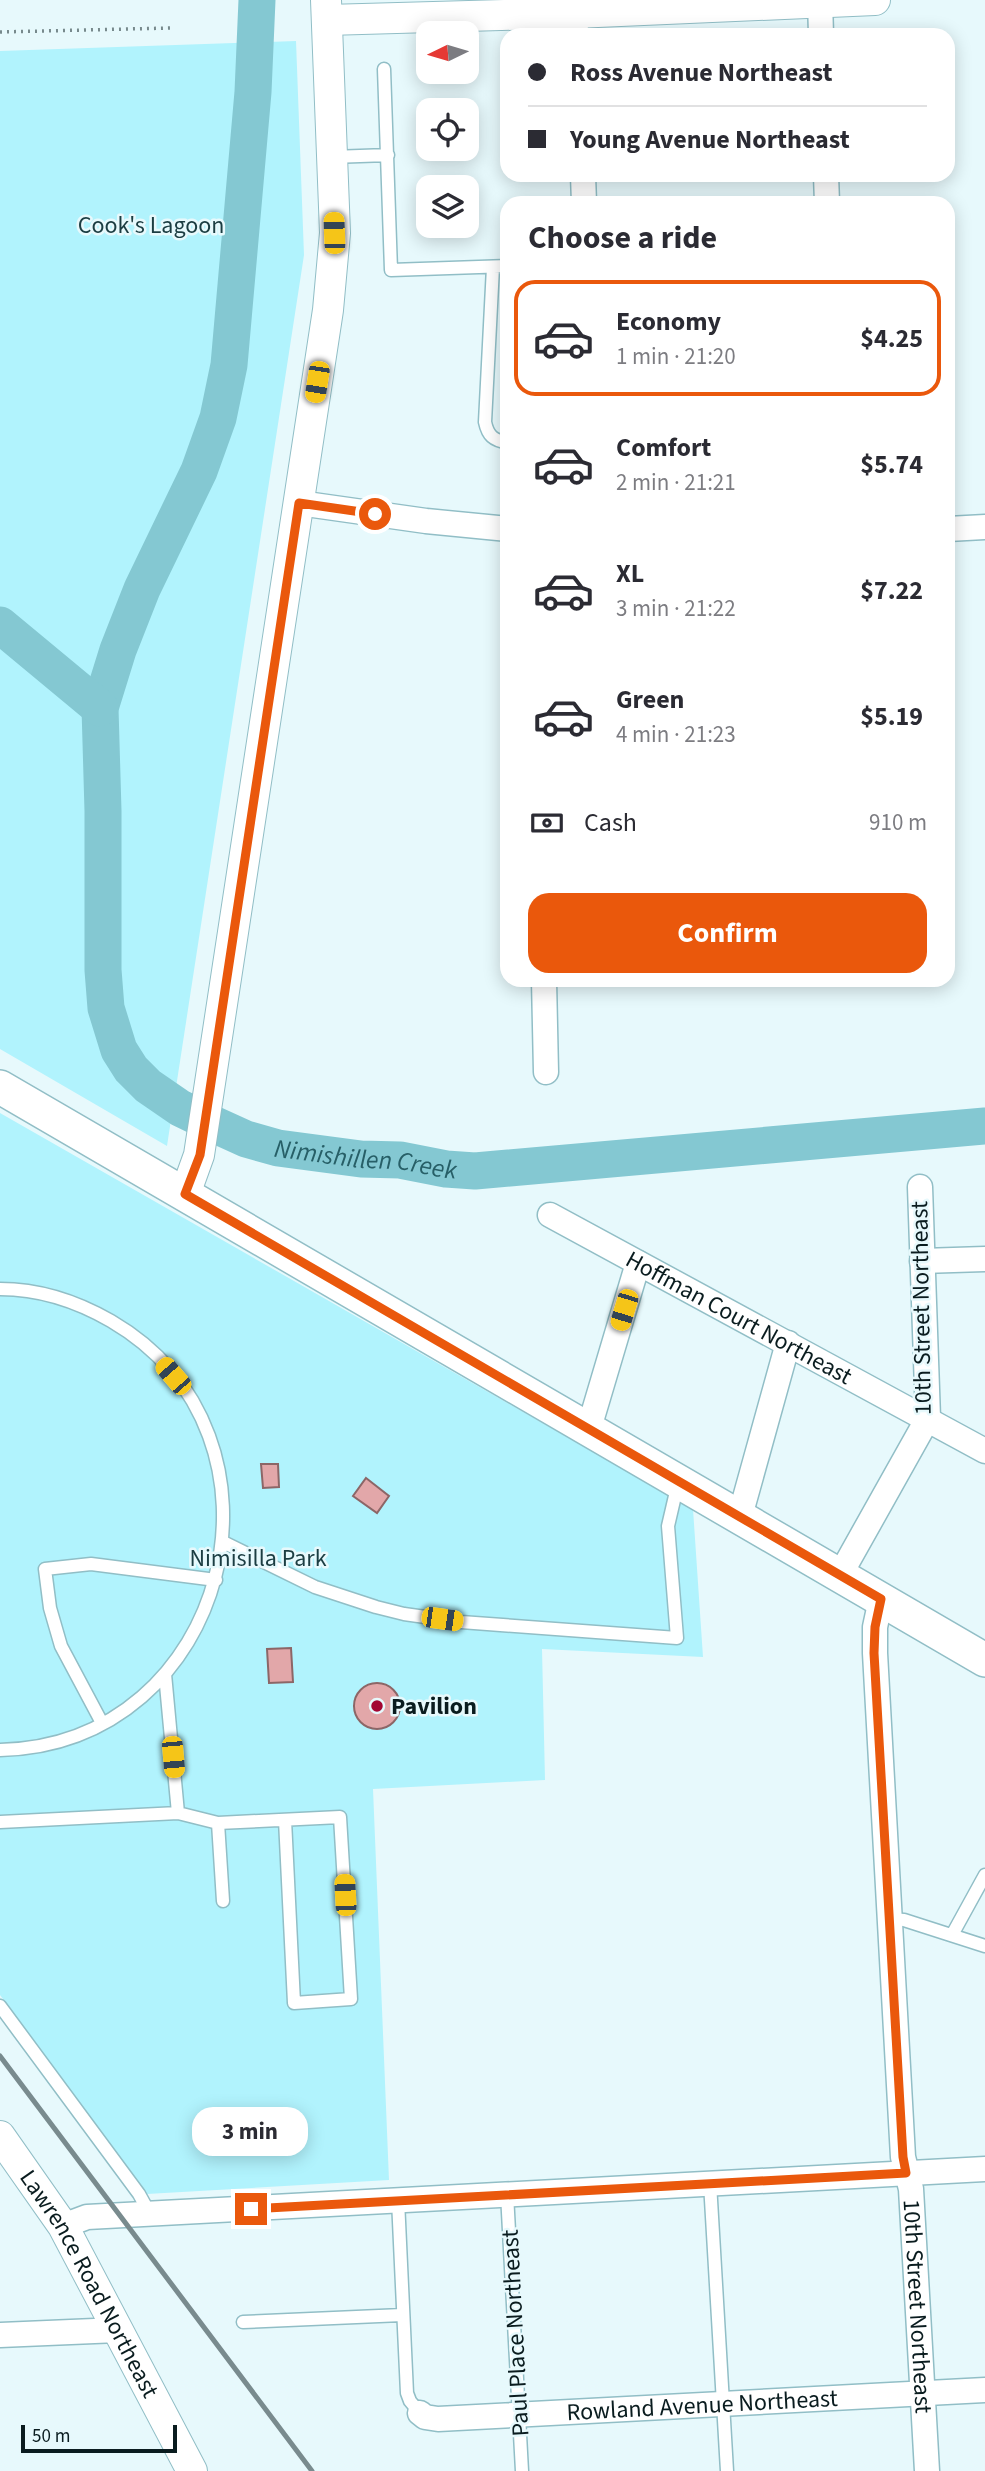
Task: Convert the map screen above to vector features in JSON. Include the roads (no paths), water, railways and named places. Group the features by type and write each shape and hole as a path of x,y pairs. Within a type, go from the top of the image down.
{"main road":[{"path":"0,1087 985,1660"}],"street":[{"path":"185,1194 200,1155 334,264 326,10 575,16 876,0"},
{"path":"820,1 821,28"},
{"path":"299,503 500,528"},
{"path":"955,529 985,527"},
{"path":"544,987 547,1072"},
{"name":"10th Street Northeast","path":"840,1575 928,1418 920,1187"},
{"name":"Hoffman Court Northeast","path":"550,1215 985,1451"},
{"path":"922,1261 985,1259"},
{"path":"589,1429 638,1263"},
{"path":"740,1516 788,1343"},
{"name":"10th Street Northeast","path":"881,1599 875,1627 874,1653 903,2157 911,2189 928,2471"},
{"name":"Lawrence Road Northeast","path":"0,2136 63,2226 192,2471"},
{"path":"63,2226 87,2217 985,2169"},
{"path":"0,2335 118,2330"},
{"name":"Rowland Avenue Northeast","path":"420,2413 425,2417 438,2419 985,2390"}],"lane":[{"path":"384,69 391,270 500,267"},
{"path":"332,157 388,155"},
{"path":"493,267 485,422 488,434 500,442"},
{"path":"0,1289 53,1297 99,1314 139,1340 173,1376 200,1417 217,1462 224,1511 223,1542 216,1580 202,1618 190,1640 165,1674 142,1696 102,1723 57,1742 0,1750"},
{"path":"223,1542 315,1587 404,1614 475,1623 677,1639 668,1525 678,1480"},
{"path":"102,1723 61,1646 50,1608 45,1569 91,1564 216,1580"},
{"path":"165,1674 178,1813"},
{"path":"0,1822 178,1813 218,1822 340,1817 351,1999 294,2003 285,1820"},
{"path":"218,1822 223,1901"},
{"path":"952,1935 985,1875"},
{"path":"889,1919 904,1920 985,1945"},
{"path":"0,2006 139,2194 150,2215"},
{"path":"710,2183 727,2471"},
{"name":"Paul Place Northeast","path":"508,2194 522,2471"},
{"path":"398,2200 407,2393 420,2413"},
{"path":"243,2322 402,2315"}],"waterway":[{"name":"Nimishillen Creek","path":"257,0 253,92 229,365 218,418 199,471 142,589 118,650 100,708 103,970 106,1008 119,1050 131,1069 148,1086 180,1108 246,1139 278,1148 361,1159 400,1160 446,1169 475,1171 985,1126"},
{"path":"0,625 100,708"}],"railway":[{"path":"0,2056 312,2471"}],"place":[{"name":"Pavilion","path":"377,1706"}],"park label":[{"name":"Cook's Lagoon","path":"151,225"},
{"name":"Nimisilla Park","path":"258,1558"}]}
